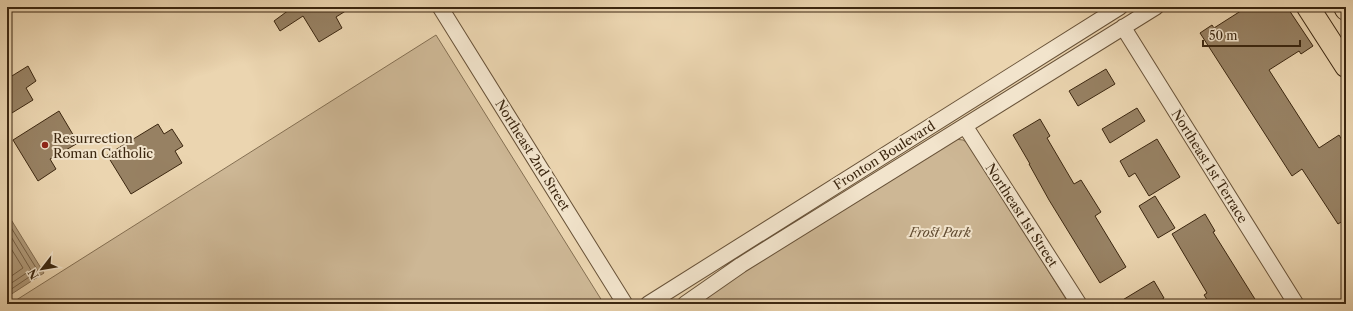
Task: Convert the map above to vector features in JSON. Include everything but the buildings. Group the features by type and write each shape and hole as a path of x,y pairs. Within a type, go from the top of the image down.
{"main road":[{"path":"1308,7 1346,66"}],"street":[{"name":"Northeast 2nd Street","path":"440,7 625,304"},
{"name":"Fronton Boulevard","path":"648,304 1120,7"},
{"name":"Fronton Boulevard","path":"685,304 741,265 1156,7"},
{"name":"Northeast 1st Terrace","path":"1123,27 1296,304"},
{"name":"Northeast 1st Street","path":"965,126 1078,304"}],"green space":[{"path":"436,35 604,304 10,304"},
{"name":"Frost Park","path":"954,139 963,140 969,144 1069,304 692,304"}],"water":[{"path":"7,213 44,273 7,297"}],"place":[{"name":"Resurrection Roman Catholic","path":"45,145"}]}
